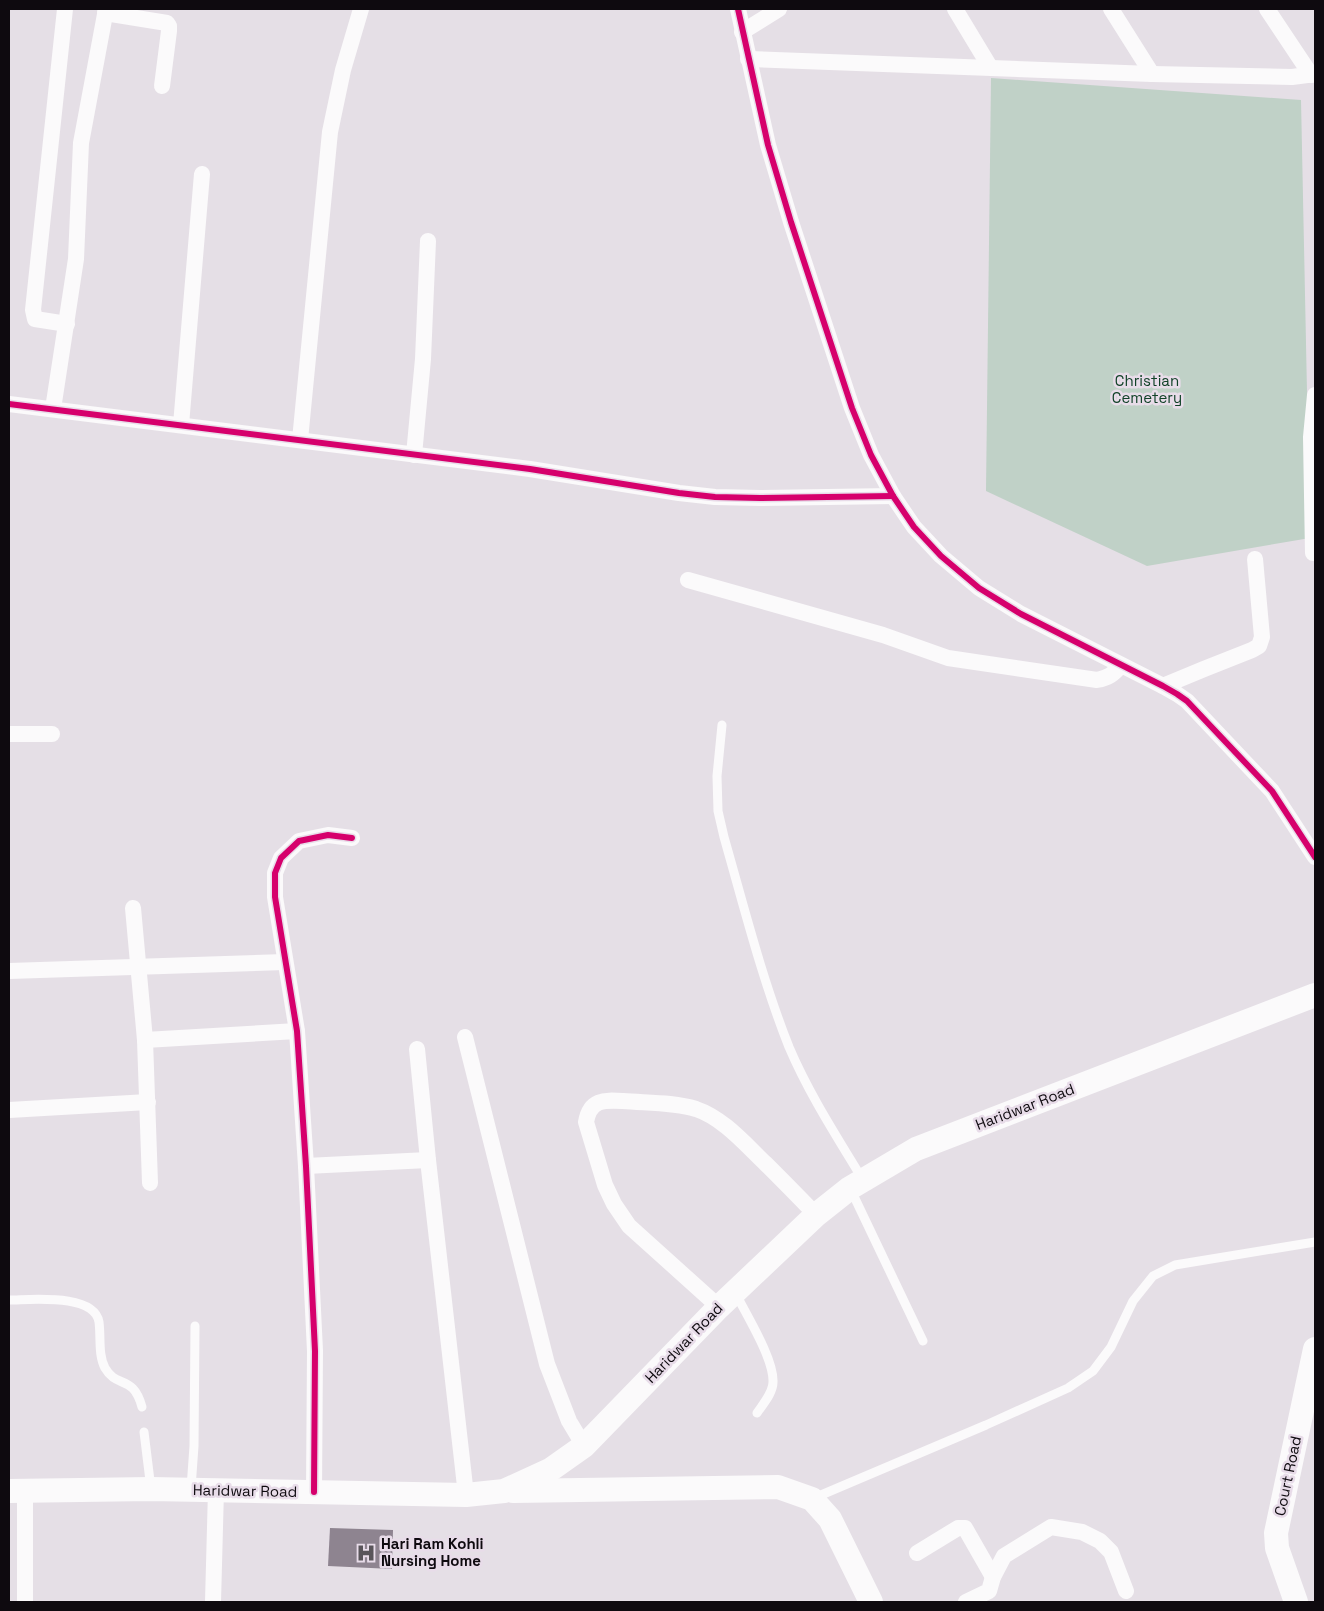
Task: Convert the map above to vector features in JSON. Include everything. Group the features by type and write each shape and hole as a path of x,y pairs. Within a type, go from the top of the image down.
{"main road":[{"name":"Haridwar Road","path":"17,1490 151,1489 466,1495 504,1491 550,1470 584,1446 727,1299 816,1215 857,1184 916,1149 1315,995"},
{"name":"Court Road","path":"1296,1602 1276,1548 1276,1533 1315,1349"},
{"path":"504,1491 778,1487 812,1499 830,1519 871,1602"}],"street":[{"path":"65,9 33,310 35,319 67,324"},
{"path":"300,440 330,132 339,88 361,9"},
{"path":"738,9 768,144 791,222 852,408 871,455 893,496 914,527 941,556 979,588 1021,614 1178,694 1272,791 1315,857"},
{"path":"742,32 779,9"},
{"path":"955,9 990,67"},
{"path":"1111,9 1152,74"},
{"path":"1267,9 1313,74"},
{"path":"53,409 76,259 81,144 105,11 167,23 169,31 162,86"},
{"path":"748,59 1152,74 1275,77 1313,74"},
{"path":"180,425 202,174"},
{"path":"414,455 423,359 428,241"},
{"path":"1310,554 1311,437 1315,395"},
{"path":"9,404 530,469 706,496 760,498 893,496"},
{"path":"1163,686 1259,646 1262,637 1255,559"},
{"path":"688,580 883,635 948,658 1097,680 1107,678 1115,673 1121,665"},
{"path":"9,734 52,734"},
{"path":"314,1492 315,1350 298,1031 275,897 275,873 281,858 299,841 328,835 352,838"},
{"path":"133,908 145,1040 150,1183"},
{"path":"9,971 285,962"},
{"path":"145,1040 298,1031"},
{"path":"466,1037 547,1364 569,1421 584,1446"},
{"path":"417,1048 466,1495"},
{"path":"727,1299 629,1226 614,1204 605,1185 586,1122 588,1111 596,1104 606,1100 672,1105 696,1110 715,1119 740,1139 816,1215"},
{"path":"9,1110 148,1102"},
{"path":"306,1166 428,1160"},
{"path":"17,1490 25,1602"},
{"path":"213,1602 216,1490"},
{"path":"966,1602 989,1590 993,1577 1004,1556 1051,1527 1082,1532 1100,1541 1111,1552 1129,1596"},
{"path":"917,1553 958,1528 965,1528 993,1577"}],"lane":[{"path":"722,725 718,776 718,811 770,997 809,1089 857,1184 923,1341"},
{"path":"812,1499 1068,1388 1094,1371 1111,1346 1133,1301 1153,1276 1175,1265 1315,1242"},
{"path":"727,1299 765,1353 771,1369 773,1384 768,1397 757,1413"},
{"path":"9,1300 72,1301 90,1308 99,1320 101,1353 104,1367 112,1378 133,1387 139,1395 142,1407"},
{"path":"190,1491 194,1446 195,1326"},
{"path":"144,1432 151,1489"}],"green space":[{"name":"Christian Cemetery","path":"991,78 1301,100 1310,538 1147,566 986,491"}],"building":[{"path":"330,1528 393,1530 392,1569 328,1566"}],"cycle path":[{"path":"738,9 768,145 791,222 852,408 871,455 893,496 914,527 941,556 979,588 1021,614 1163,686 1187,701 1272,791 1315,857"},
{"path":"9,404 530,469 715,497 893,496"},
{"path":"314,1492 315,1351 306,1166 297,1031 275,897 275,873 281,858 299,841 328,835 352,838"}],"place":[{"name":"Hari Ram Kohli Nursing Home","path":"366,1553"}]}
